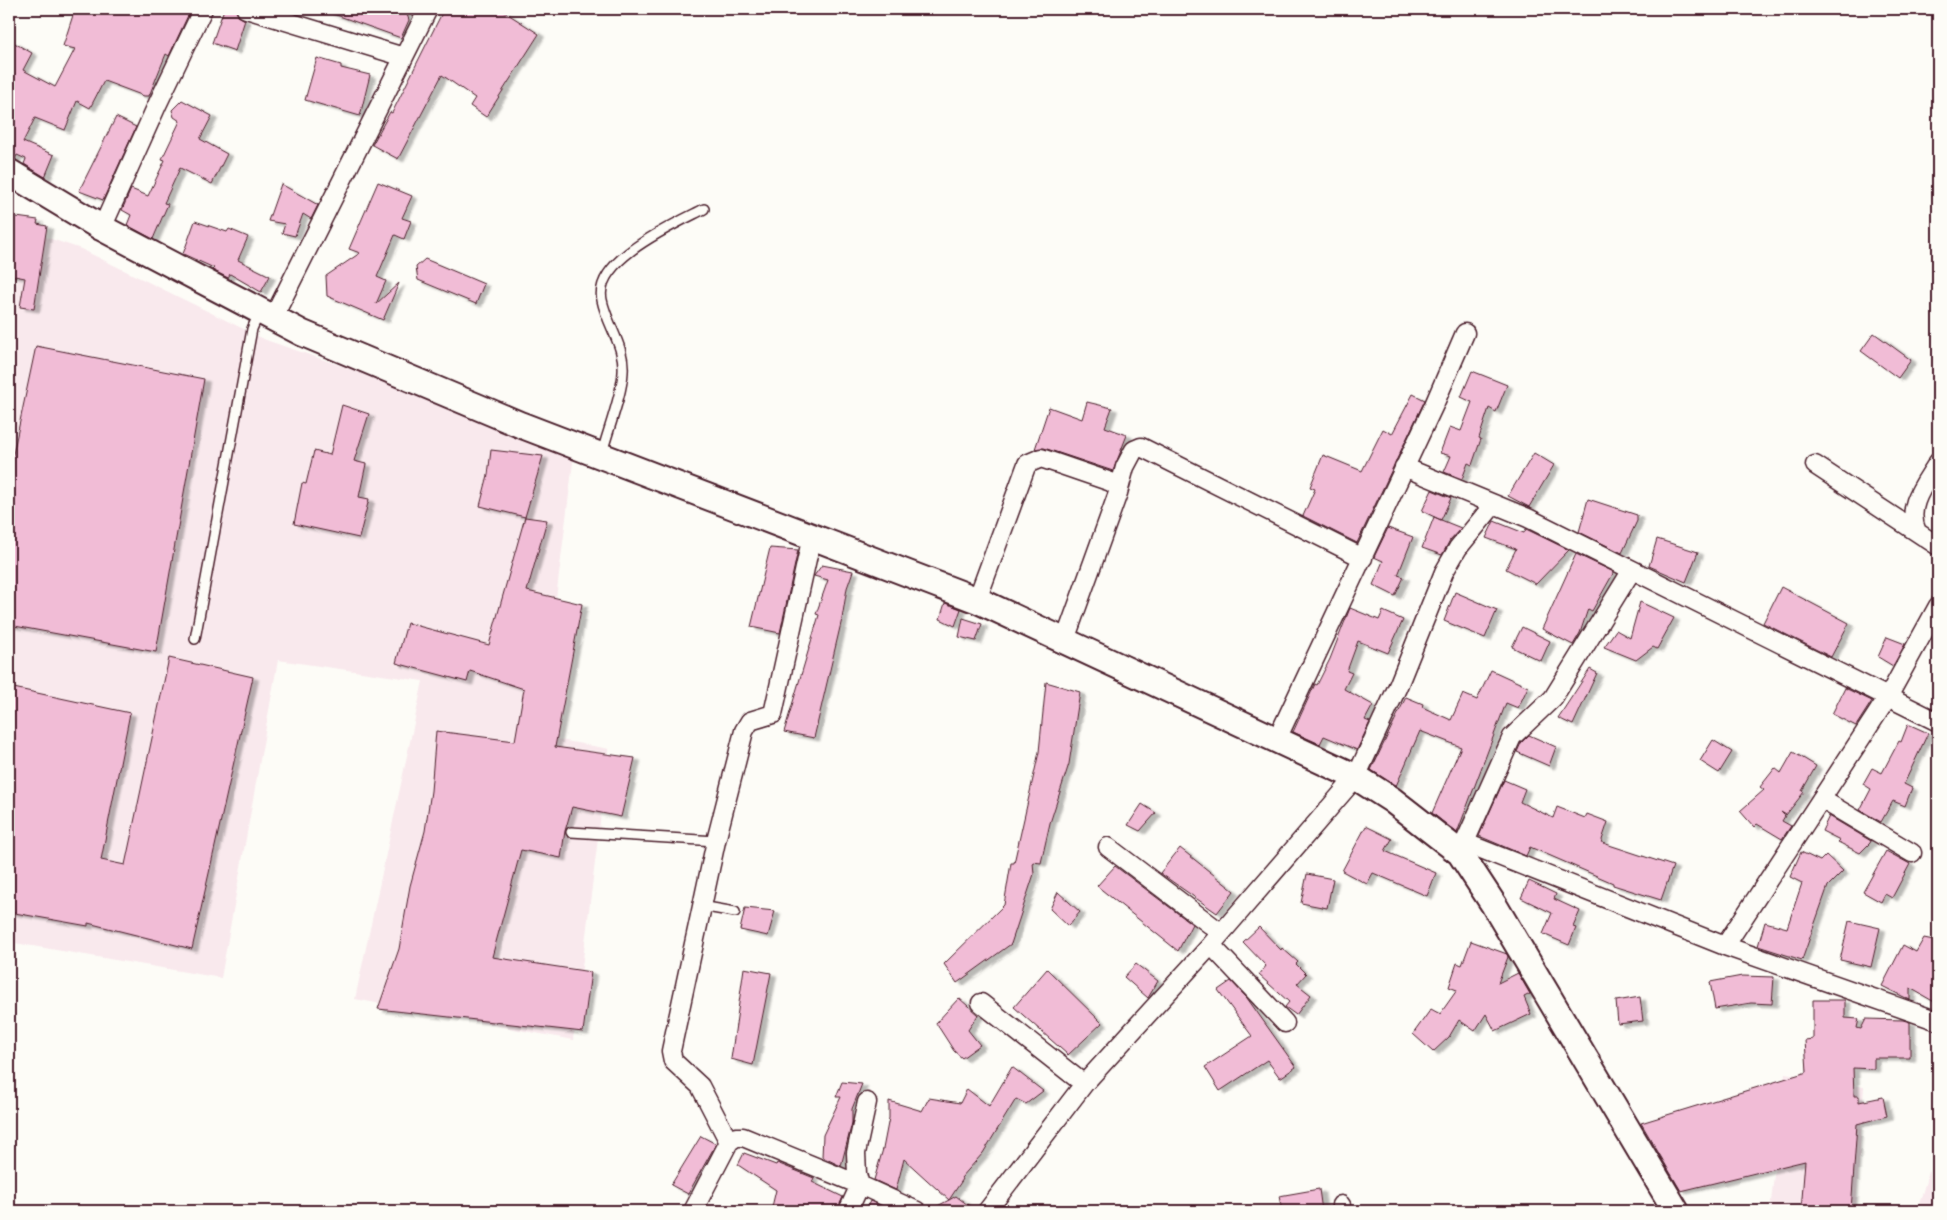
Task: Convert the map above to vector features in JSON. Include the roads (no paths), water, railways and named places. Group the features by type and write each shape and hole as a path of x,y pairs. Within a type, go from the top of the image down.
{"street":[{"path":"102,228 158,103 204,9"},
{"path":"246,9 404,57"},
{"path":"267,314 428,9"},
{"path":"9,172 102,228 302,333 512,421 977,600 1356,777 1463,848 1726,946 1938,1021"},
{"path":"1277,739 1434,405 1465,332"},
{"path":"1065,640 1118,488 1134,450 1142,447 1363,558"},
{"path":"977,600 1027,464 1041,458 1111,482 1118,488"},
{"path":"1918,532 1912,514 1914,502 1938,462"},
{"path":"1815,465 1938,546"},
{"path":"1404,467 1528,518 1938,722"},
{"path":"986,1211 1084,1084 1356,777 1398,686 1444,572 1458,548 1494,504"},
{"path":"729,1142 696,1081 679,1068 670,1055 701,906 745,727 750,721 773,714 812,536"},
{"path":"1463,848 1512,737 1553,698 1632,570"},
{"path":"1726,946 1888,697 1938,606"},
{"path":"1821,799 1912,853"},
{"path":"1108,848 1215,938 1285,1023"},
{"path":"1463,848 1502,920 1676,1211"},
{"path":"981,1003 1084,1084"},
{"path":"848,1211 860,1185 856,1174 856,1153 867,1102"},
{"path":"693,1211 729,1142 736,1137 743,1137 860,1185 917,1211"}],"lane":[{"path":"601,456 624,373 622,349 611,328 601,298 605,278 633,247 704,209"},
{"path":"195,639 252,330 267,314"},
{"path":"572,832 716,841"},
{"path":"701,906 735,912"}]}
